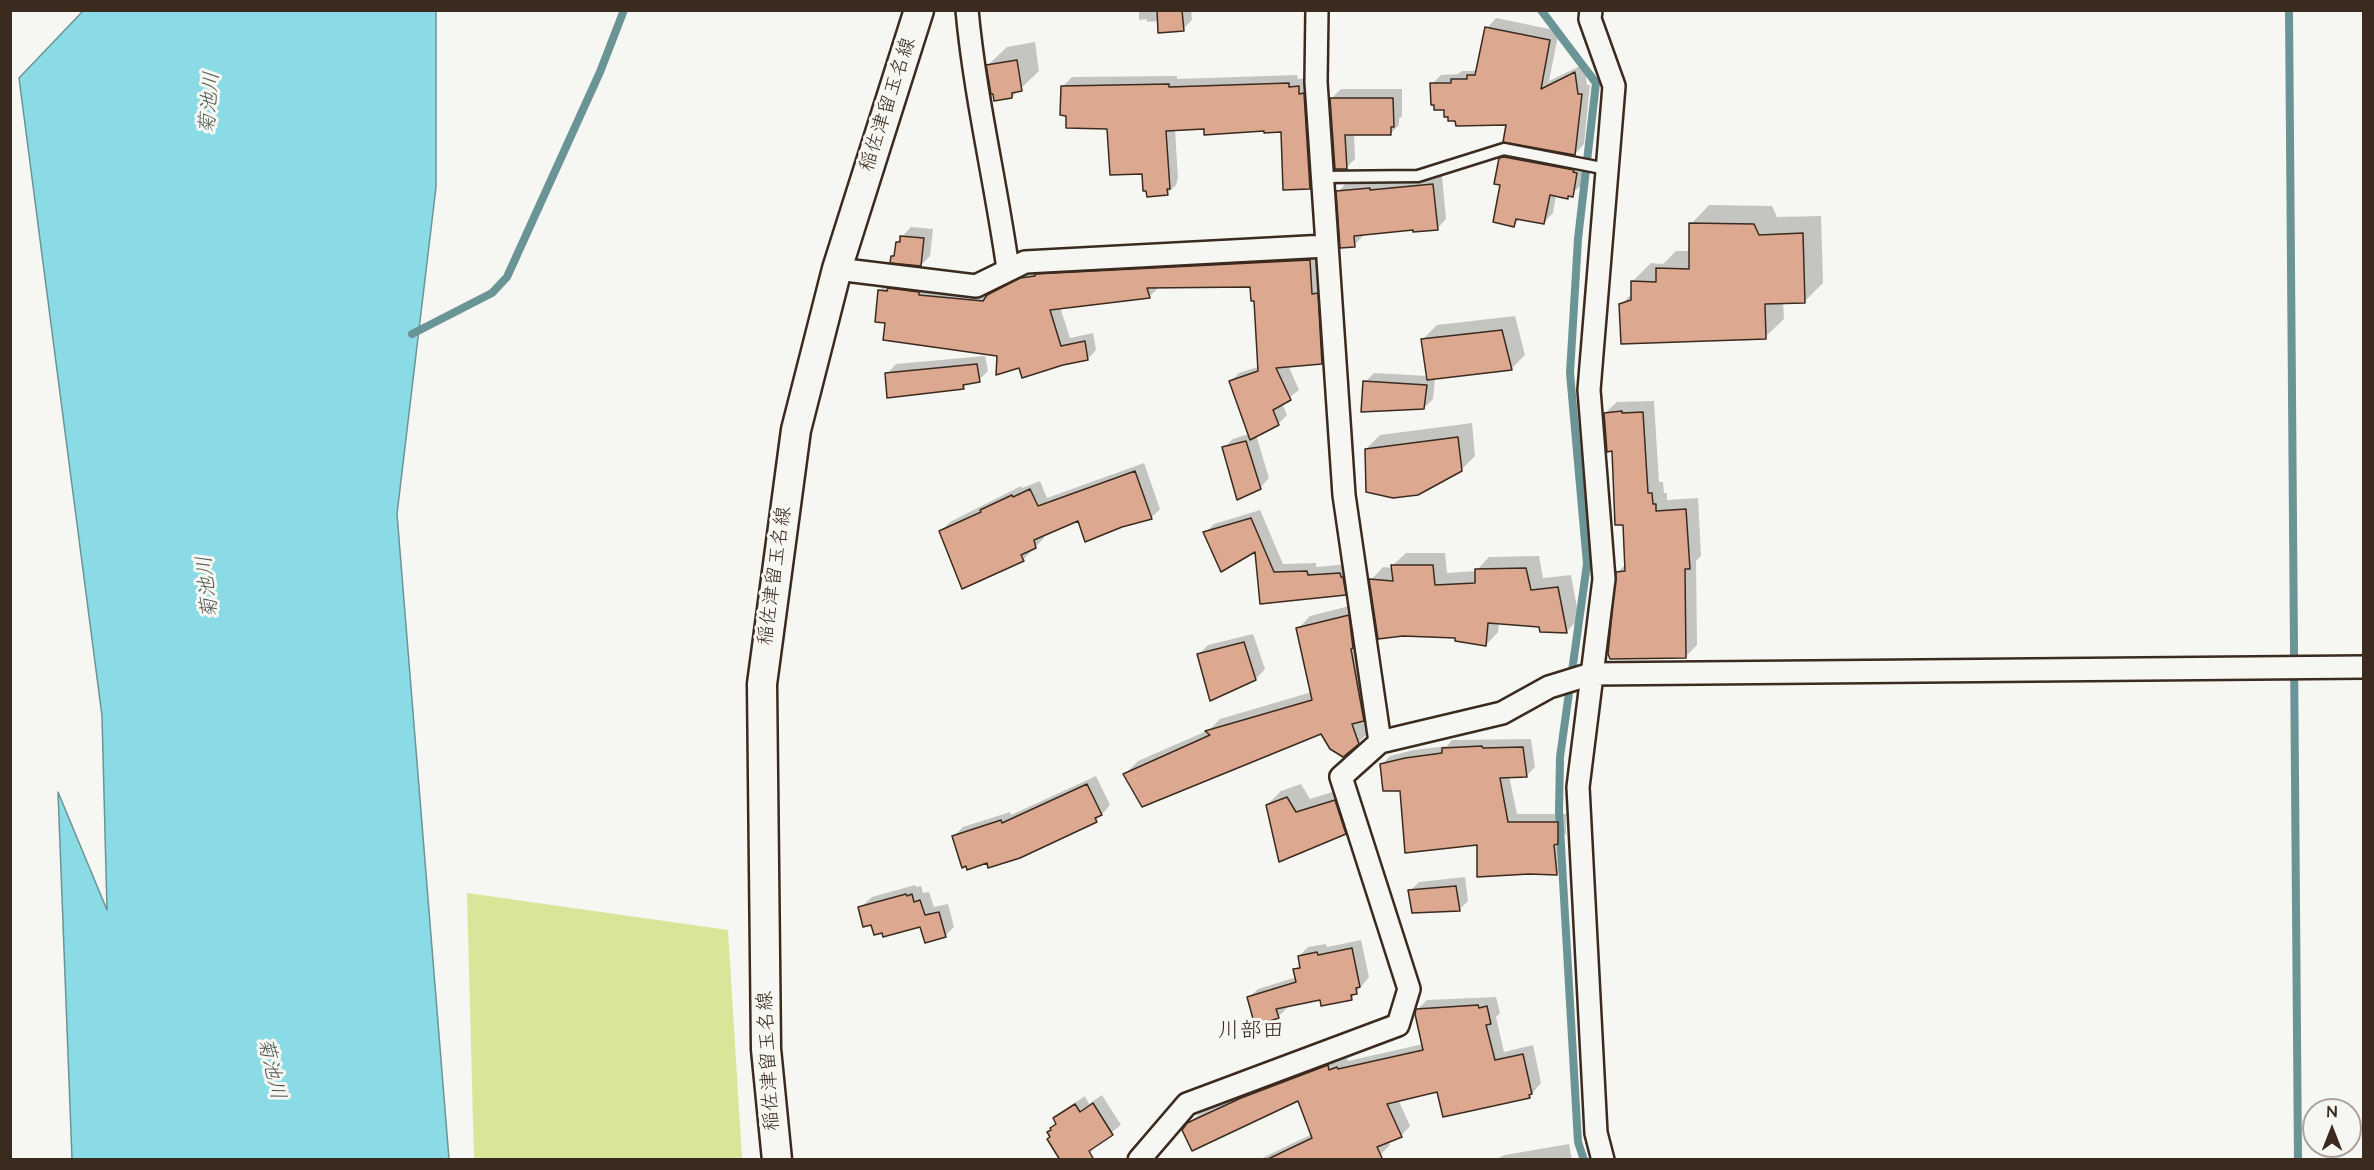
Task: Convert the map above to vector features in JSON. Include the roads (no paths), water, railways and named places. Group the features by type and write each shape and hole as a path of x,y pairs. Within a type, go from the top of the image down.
{"main road":[{"name":"稲佐津留玉名線","path":"777,1160 766,1049 762,684 796,430 837,269 920,10"}],"street":[{"path":"967,10 971,60 998,196 1008,269"},
{"path":"1317,10 1316,82 1344,495 1380,742"},
{"path":"1591,10 1590,19 1614,86 1605,169 1589,390 1604,579 1578,787 1596,1133 1603,1160"},
{"path":"837,269 976,286 1025,262 1326,246"},
{"path":"1147,1157 1187,1104 1398,1025 1409,989 1341,777 1380,742 1502,713 1549,687 1591,674 2364,667"}],"lane":[{"path":"1322,177 1418,176 1504,149 1605,169"}],"water":[{"name":"菊池川","path":"83,11 436,11 436,187 397,514 449,1159 72,1159 58,792 107,910 102,716 19,78"}],"waterway":[{"path":"412,334 492,293 507,277 600,72 624,10"},
{"path":"1541,10 1596,83 1578,239 1570,373 1587,564 1560,757 1559,811 1578,1142 1584,1160"},
{"path":"2289,10 2298,1160"}],"district":[{"name":"川部田","path":"1251,1032"}]}
